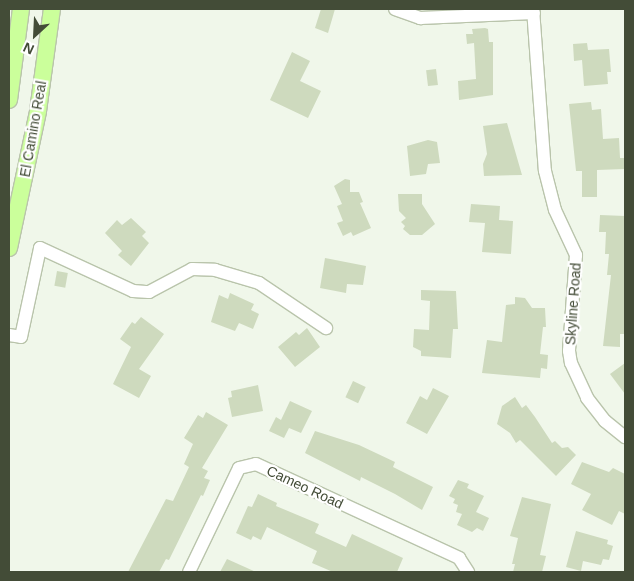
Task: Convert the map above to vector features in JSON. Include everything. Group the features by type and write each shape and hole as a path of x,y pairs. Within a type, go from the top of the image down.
{"main road":[{"name":"El Camino Real","path":"9,100 21,9"},
{"name":"El Camino Real","path":"9,248 38,111 52,9"}],"street":[{"path":"395,9 420,18 534,11"},
{"name":"Skyline Road","path":"534,11 545,171 556,210 576,255 569,351 571,363 587,398 605,421 625,437"},
{"path":"9,335 21,337 40,248 133,291 149,292 192,268 215,270 259,283 326,328"},
{"name":"Cameo Road","path":"189,572 239,468 256,464 459,558 468,572"}],"building":[{"path":"321,9 335,9 328,33 315,28"},
{"path":"472,29 488,29 489,42 493,42 493,95 459,100 458,81 476,79 474,43 467,44 466,34 473,34"},
{"path":"587,43 588,50 609,49 611,72 607,72 608,84 584,86 582,60 574,61 573,44"},
{"path":"292,52 310,61 300,81 321,91 308,118 270,100"},
{"path":"436,69 438,85 428,86 426,70"},
{"path":"591,102 592,110 601,109 603,139 619,138 620,158 625,158 625,169 597,170 597,197 582,197 582,171 576,171 569,104"},
{"path":"507,123 522,175 484,176 483,164 487,154 483,126"},
{"path":"428,140 437,142 440,163 428,164 426,174 410,176 407,146"},
{"path":"345,179 350,180 350,192 359,192 363,202 360,203 371,228 353,236 351,232 343,236 337,223 343,221 337,206 342,204 334,186"},
{"path":"398,194 422,194 422,204 435,224 422,235 410,235 403,229 405,226 401,222 406,218 399,211"},
{"path":"471,204 500,206 499,220 513,221 511,254 482,252 485,223 469,222"},
{"path":"600,215 625,216 625,334 620,334 620,347 603,346 611,275 607,275 609,254 605,254 606,232 599,232"},
{"path":"131,218 146,232 142,236 149,243 131,266 118,255 122,251 105,233 117,220 122,225"},
{"path":"325,258 366,266 363,285 347,284 346,293 320,288"},
{"path":"57,271 68,273 65,288 54,286"},
{"path":"421,290 456,291 458,329 453,329 451,358 421,356 421,351 413,347 414,329 429,330 430,301 421,300"},
{"path":"230,293 254,304 251,310 259,314 253,329 239,323 235,331 211,322 219,295 228,299"},
{"path":"515,297 525,298 532,308 545,308 546,327 543,327 540,354 548,355 547,369 541,368 540,378 482,373 487,340 502,342 506,305 515,304"},
{"path":"141,317 164,334 139,369 151,376 139,398 113,384 131,347 120,339 132,322 135,324"},
{"path":"307,328 320,347 295,367 278,347 296,332 299,335"},
{"path":"625,363 625,394 610,374"},
{"path":"353,381 366,387 358,403 345,397"},
{"path":"258,385 263,411 232,417 228,398 232,397 231,391"},
{"path":"433,388 449,396 427,434 406,423 420,396 427,400"},
{"path":"515,397 522,408 526,405 552,443 555,441 562,448 568,447 576,455 556,476 520,440 516,443 510,433 497,424 502,406"},
{"path":"290,401 312,411 301,433 289,428 284,438 269,431 276,417 281,420"},
{"path":"206,412 228,425 202,468 208,471 204,478 210,480 203,496 201,495 169,560 166,559 159,572 128,572 166,499 173,501 189,467 184,464 193,444 184,438 198,415 203,418"},
{"path":"315,431 359,445 395,462 393,467 433,487 422,510 361,477 360,481 305,453"},
{"path":"582,462 609,472 613,468 625,474 625,514 619,511 612,525 582,510 591,494 571,484"},
{"path":"458,480 469,484 467,488 484,496 476,512 489,518 483,531 477,528 472,532 457,525 462,514 456,512 458,505 453,503 455,499 449,496"},
{"path":"258,494 277,503 276,506 319,524 315,533 346,547 352,534 403,558 397,572 333,572 312,563 317,551 267,527 261,540 253,536 251,540 236,533 248,506 252,507"},
{"path":"522,497 551,504 540,555 546,556 542,572 513,572 515,564 512,564 518,538 510,536"},
{"path":"576,531 608,540 607,544 613,546 609,560 603,559 601,565 583,561 581,571 566,567"},
{"path":"227,559 256,572 220,572"}]}
